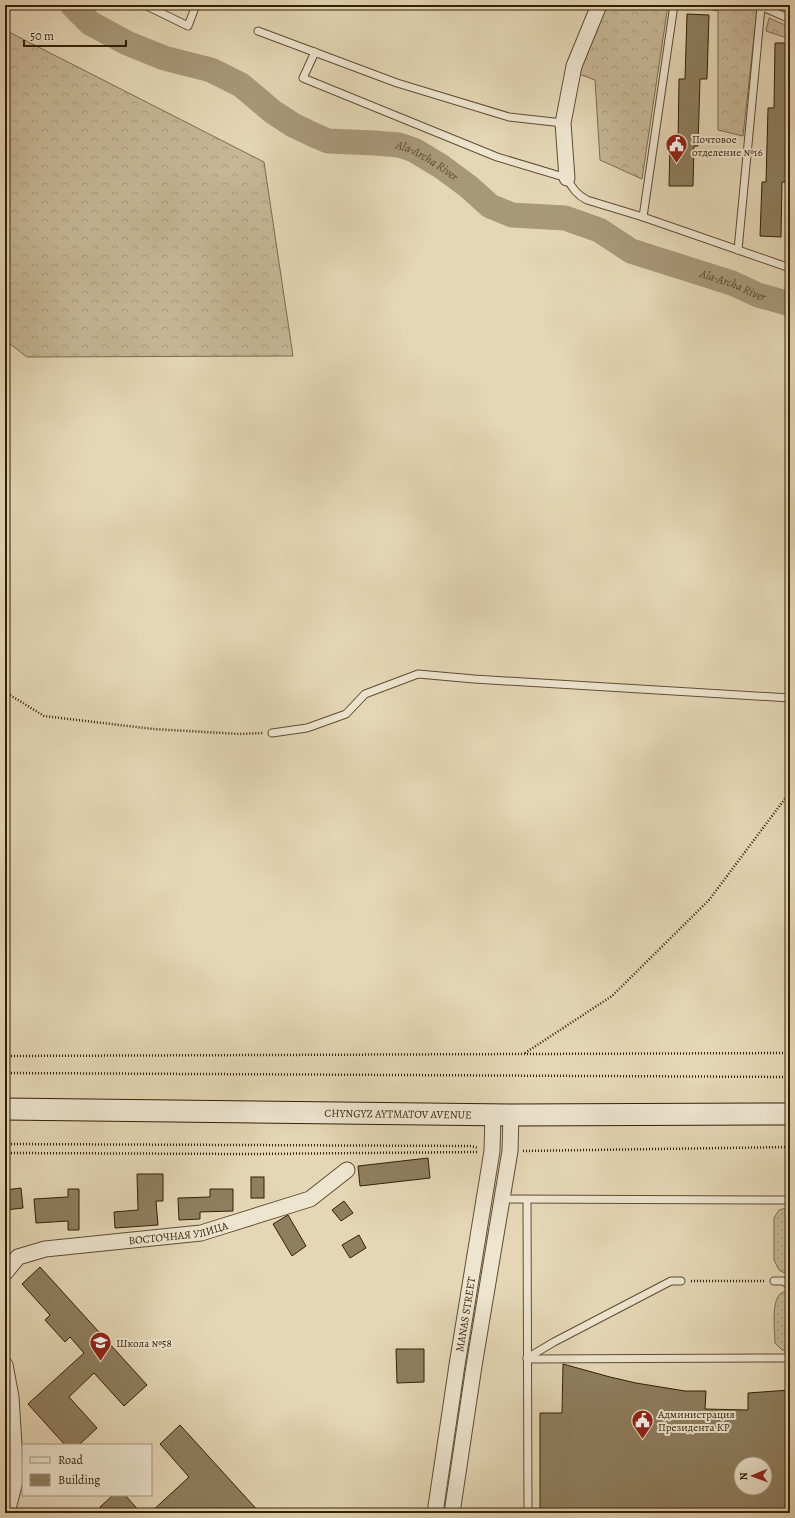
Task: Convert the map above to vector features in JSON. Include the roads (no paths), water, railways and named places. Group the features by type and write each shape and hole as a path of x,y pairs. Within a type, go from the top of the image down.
{"main road":[{"name":"CHYNGYZ AYTMATOV AVENUE","path":"5,1109 502,1115 790,1114"}],"street":[{"path":"567,178 564,123 574,66 599,5"},
{"name":"MANAS STREET","path":"435,1513 457,1365 492,1151 502,1115"},
{"name":"MANAS STREET","path":"452,1513 474,1366 510,1151 502,1115"},
{"name":"ВОСТОЧНАЯ УЛИЦА","path":"5,1273 18,1256 45,1249 201,1233 310,1199 347,1170"},
{"path":"5,1365 11,1397 16,1477 7,1513"}],"lane":[{"path":"145,5 188,26 196,5"},
{"path":"643,217 674,5"},
{"path":"738,250 760,6 790,20"},
{"path":"258,31 397,83 509,117 564,123"},
{"path":"315,52 303,78 497,157 567,178 572,187 580,196 596,203 643,217 790,268"},
{"path":"272,733 307,728 346,714 365,694 418,674 482,680 790,698"},
{"path":"502,1199 790,1200"},
{"path":"527,1200 528,1513"},
{"path":"527,1359 554,1342 671,1281 681,1281"},
{"path":"774,1281 783,1281 790,1285"},
{"path":"527,1359 790,1358"}],"waterway":[{"name":"Ala-Archa River","path":"72,5 90,23 127,43 164,58 211,70 241,85 273,112 293,125 328,141 399,145 414,150 442,167 469,187 490,206 512,215 565,218 599,230 631,251 732,283 758,295 790,304"}],"place":[{"name":"Почтовое отделение №16","path":"677,164"},
{"name":"Школа №58","path":"100,1362"},
{"name":"Администрация Президента КР","path":"642,1440"}]}
